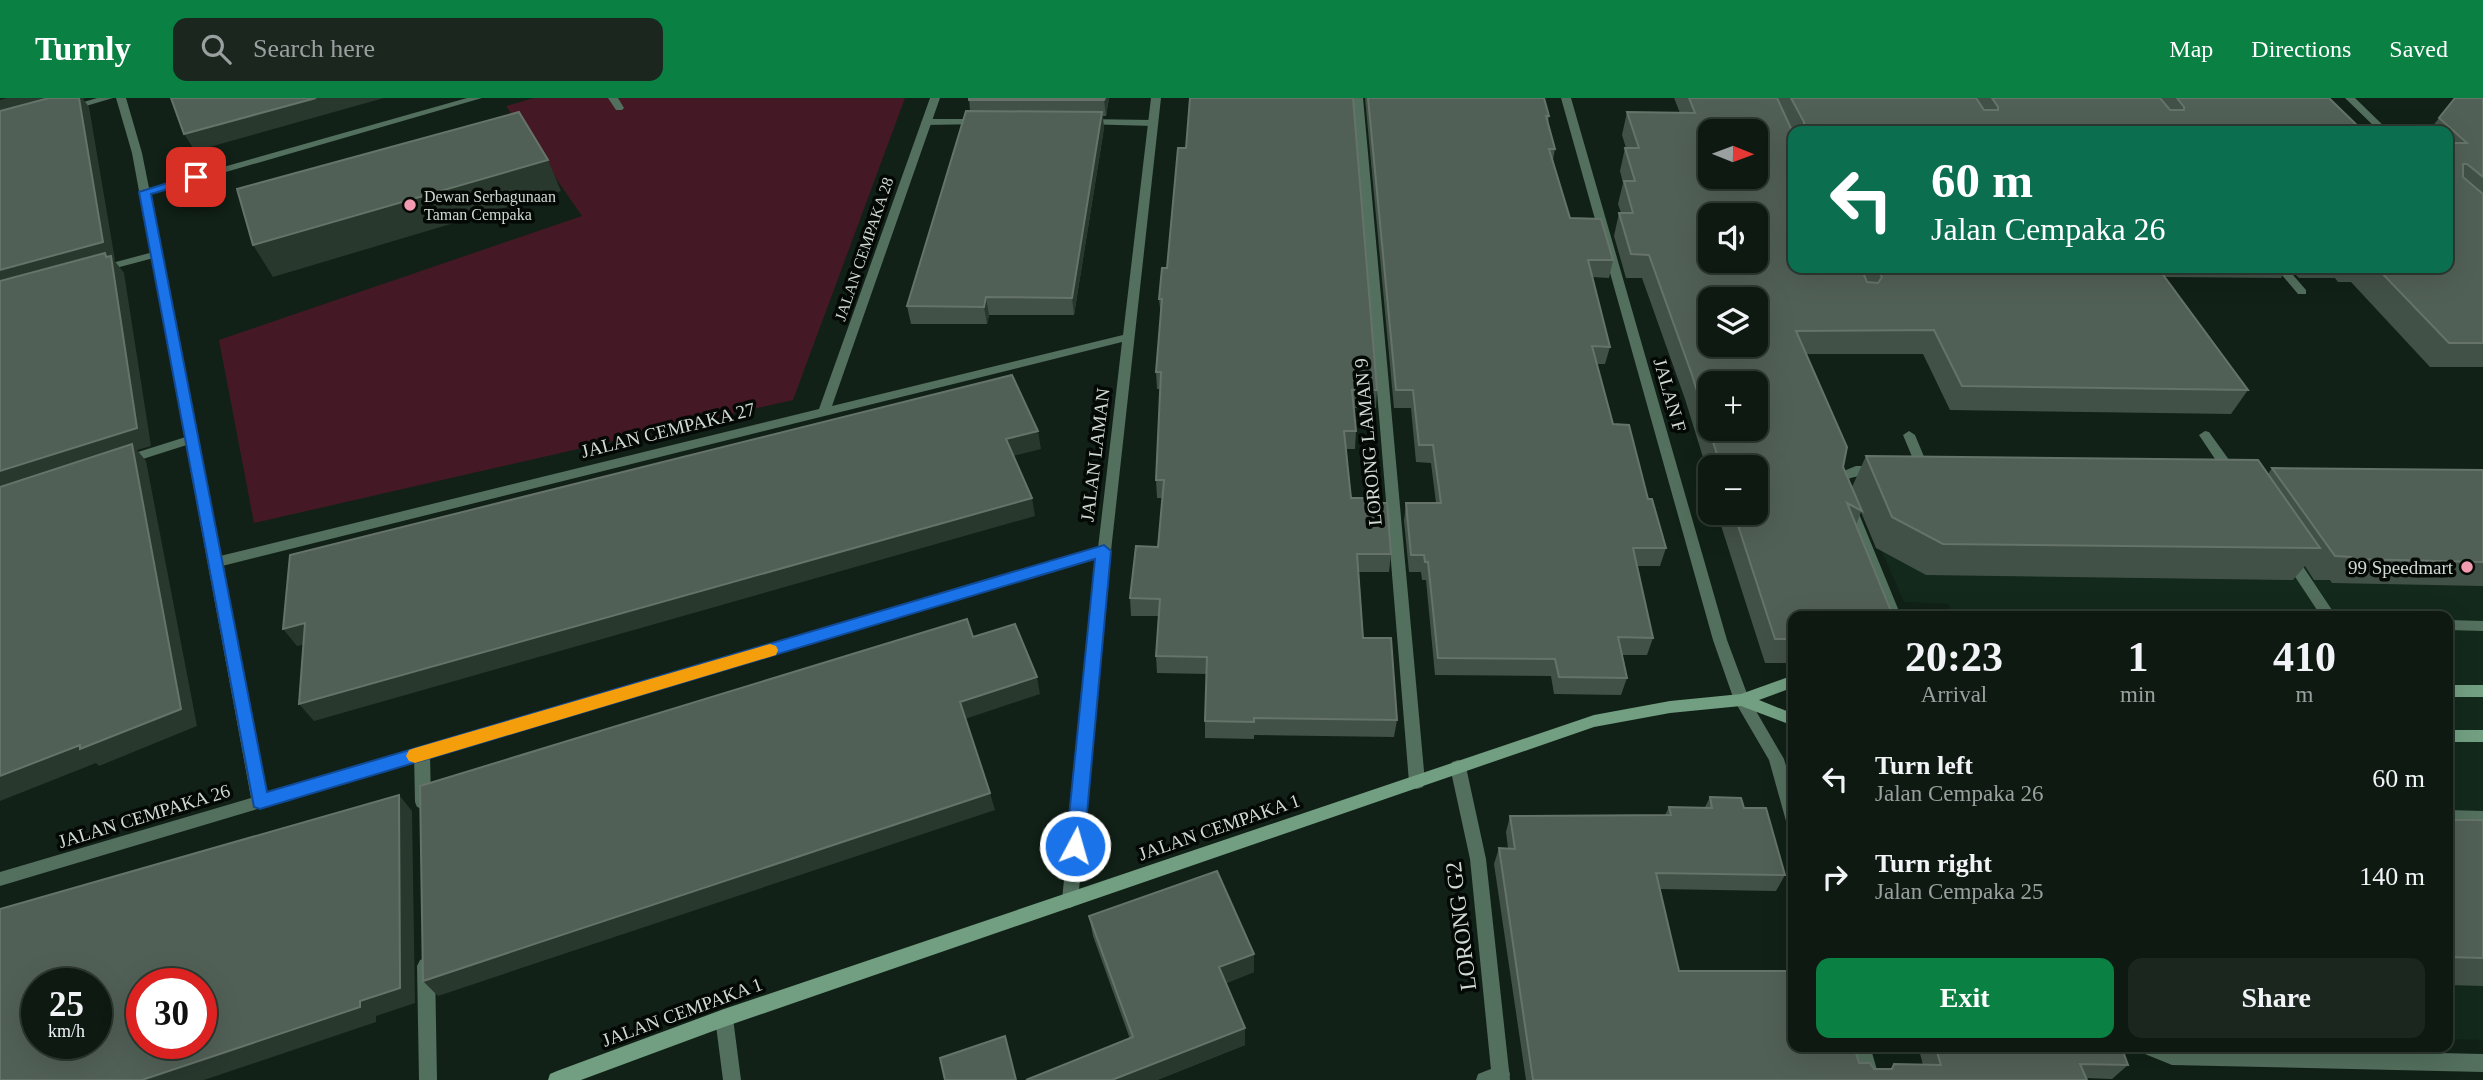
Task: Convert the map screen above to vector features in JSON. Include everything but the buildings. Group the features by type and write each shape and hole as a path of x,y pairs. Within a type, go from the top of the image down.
{"street":[{"path":"54,112 108,98"},
{"path":"121,98 145,192 260,802"},
{"path":"145,192 477,98"},
{"path":"613,98 619,108"},
{"name":"JALAN CEMPAKA 28","path":"824,412 935,98"},
{"name":"JALAN LAMAN","path":"1069,900 1104,551 1156,98"},
{"name":"LORONG LAMAN 9","path":"1358,98 1417,782"},
{"name":"JALAN F","path":"1566,98 1720,640 1742,700 1776,759 1788,800"},
{"path":"2350,98 2379,126"},
{"path":"926,122 993,122"},
{"path":"1073,122 1153,123"},
{"path":"92,272 157,254"},
{"path":"2285,273 2302,292"},
{"name":"JALAN CEMPAKA 27","path":"216,562 1128,337"},
{"path":"1892,611 1842,489 1841,477 1856,470 1918,471 1909,435"},
{"path":"2205,435 2233,476"},
{"path":"116,464 192,439"},
{"path":"2284,550 2326,611"},
{"name":"JALAN CEMPAKA 26","path":"0,879 1104,551"},
{"path":"2453,625 2483,626"},
{"path":"1742,700 1788,683"},
{"path":"2453,691 2483,691"},
{"path":"1742,700 1788,718"},
{"name":"JALAN CEMPAKA 1","path":"557,1080 724,1017 1594,721 1670,707 1742,700"},
{"path":"2453,736 2483,736"},
{"path":"422,754 423,822"},
{"name":"LORONG G2","path":"1458,768 1478,859 1496,1078"},
{"path":"2453,817 2477,818 2483,835"},
{"path":"425,944 428,1080"},
{"path":"724,1017 732,1080"},
{"path":"1863,1052 1871,1080"},
{"path":"2162,1052 2172,1056 2483,1063"}],"shaded area":[{"path":"534,98 905,98 793,400 254,523 219,340 582,216 506,106"},
{"path":"2483,485 2483,1040 2453,1039 2453,611 1952,611 1948,604 1904,602 1854,488"}],"slow traffic":[{"path":"415,756 770,650"}],"place":[{"name":"Dewan Serbagunaan Taman Cempaka","path":"410,205"},
{"name":"99 Speedmart","path":"2467,567"}],"route":[{"path":"196,177 145,192 260,802 1104,551 1075,846"}]}
